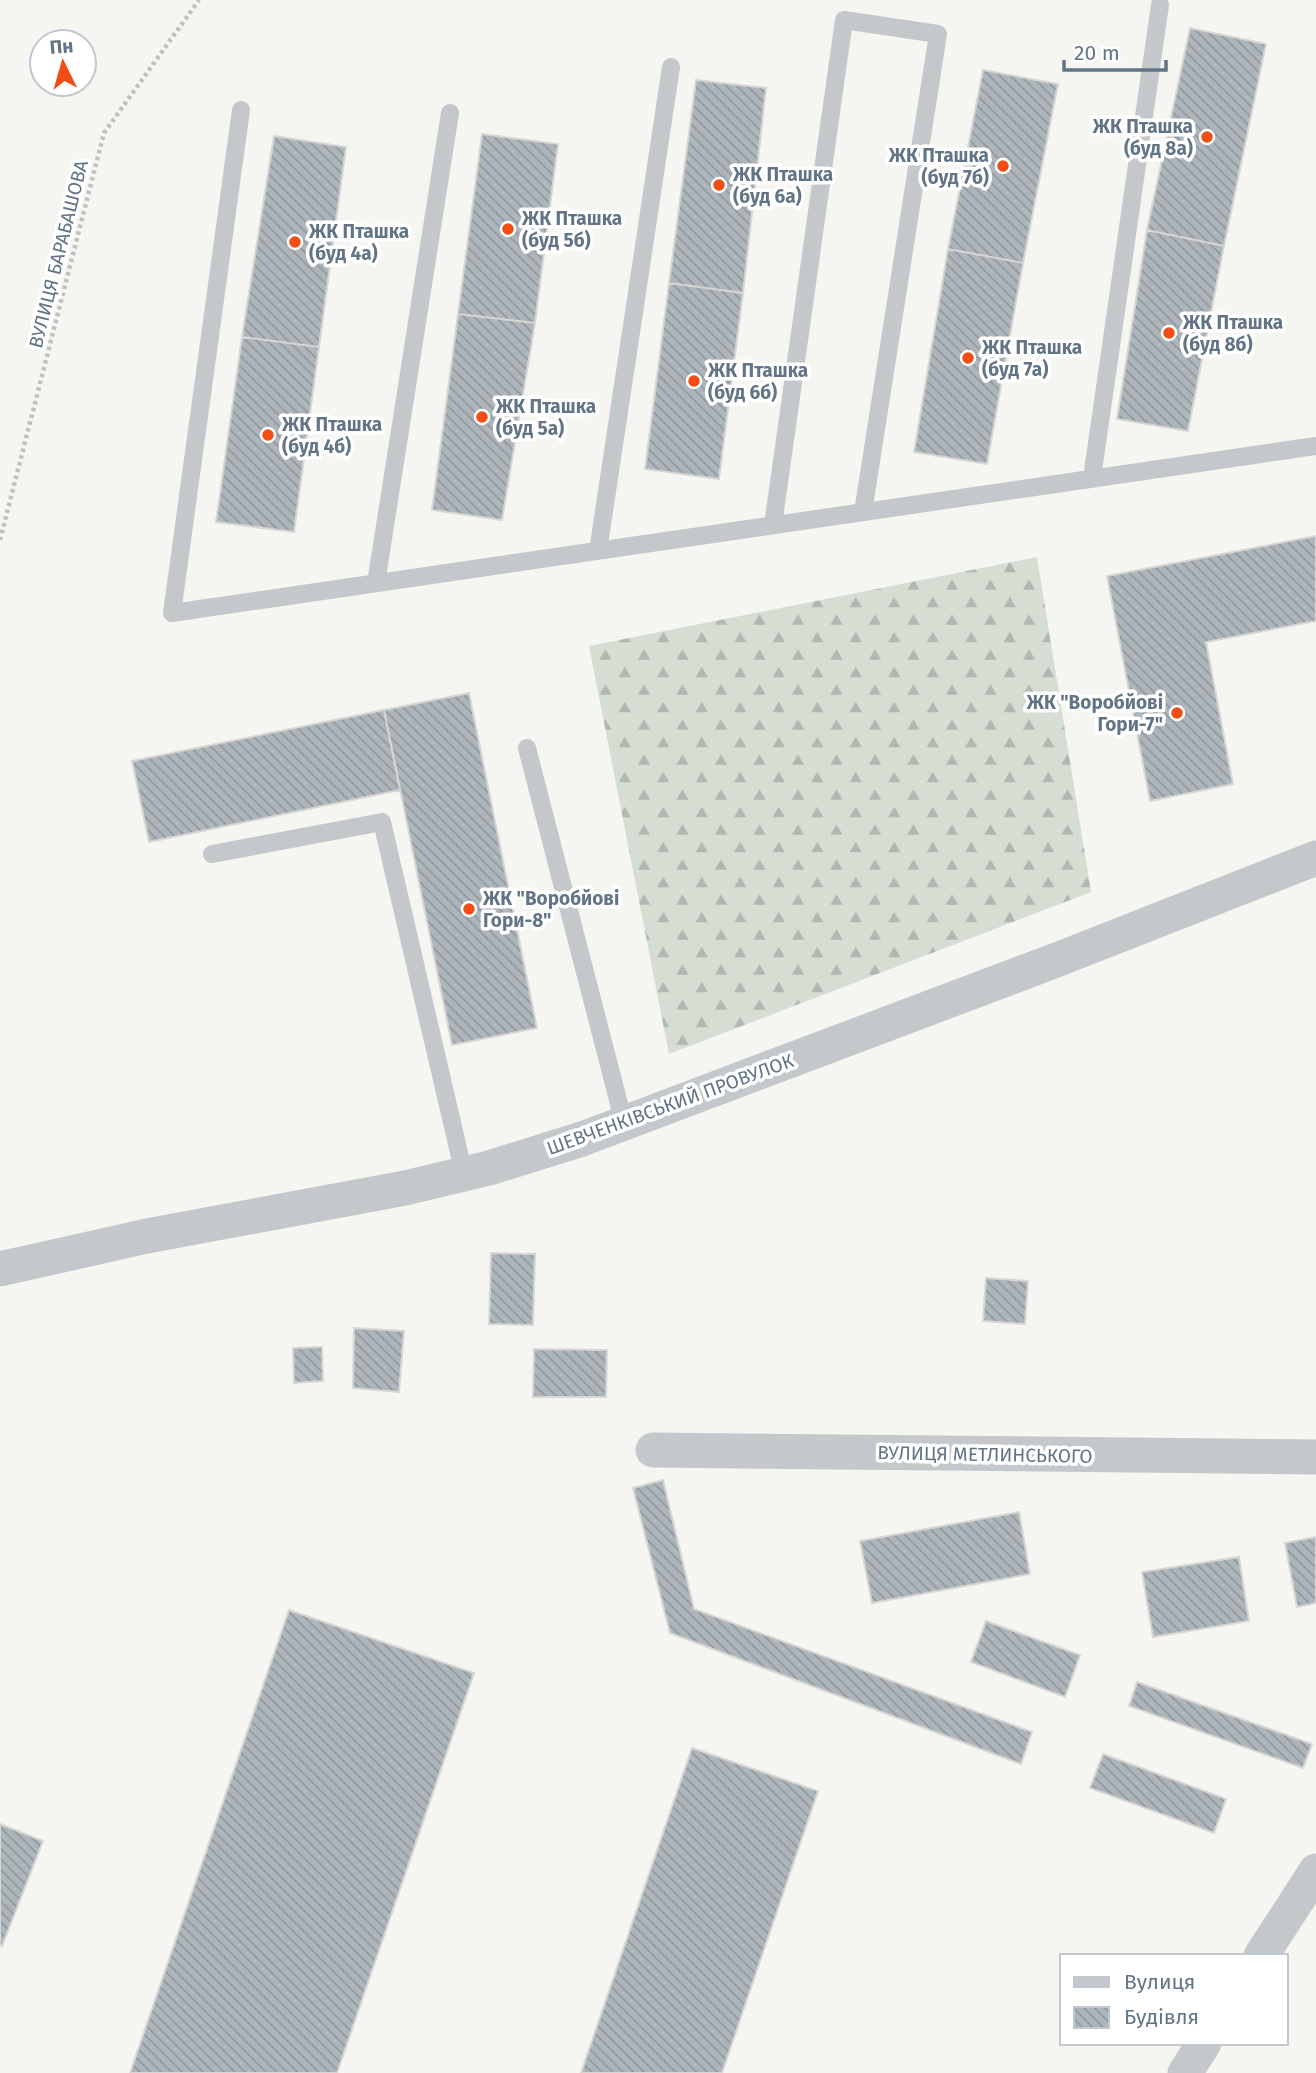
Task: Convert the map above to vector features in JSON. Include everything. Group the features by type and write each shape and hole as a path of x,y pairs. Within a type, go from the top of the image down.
{"street":[{"name":"ШЕВЧЕНКІВСЬКИЙ ПРОВУЛОК","path":"0,1269 147,1236 405,1188 464,1174 582,1139 1059,959 1316,858"},
{"name":"ВУЛИЦЯ МЕТЛИНСЬКОГО","path":"653,1450 1316,1457"},
{"path":"1262,1954 1316,1871"},
{"path":"1185,2073 1202,2045"}],"lane":[{"path":"1092,478 1160,5"},
{"path":"773,525 844,20 938,34 863,512"},
{"path":"598,551 671,67"},
{"path":"241,110 172,613 1316,446"},
{"path":"376,583 450,113"},
{"path":"527,748 624,1123"},
{"path":"212,854 382,822 464,1174"}],"path":[{"name":"ВУЛИЦЯ БАРАБАШОВА","path":"0,540 104,133 199,0"}],"green space":[{"path":"1037,557 1091,892 669,1054 589,646"}],"building":[{"name":"ЖК Пташка (буд 8а)","path":"1190,28 1266,44 1224,246 1147,230"},
{"name":"ЖК Пташка (буд 7б)","path":"983,70 1058,84 1023,263 948,249"},
{"name":"ЖК Пташка (буд 6а)","path":"696,80 766,88 743,293 669,283"},
{"name":"ЖК Пташка (буд 5б)","path":"482,134 558,144 535,323 458,314"},
{"name":"ЖК Пташка (буд 4а)","path":"274,136 346,147 319,347 242,337"},
{"name":"ЖК Пташка (буд 8б)","path":"1147,230 1224,246 1188,431 1117,419"},
{"name":"ЖК Пташка (буд 7а)","path":"948,249 1023,263 987,464 914,452"},
{"name":"ЖК Пташка (буд 6б)","path":"669,283 743,293 719,479 645,469"},
{"name":"ЖК Пташка (буд 5а)","path":"458,314 535,323 502,520 432,510"},
{"name":"ЖК Пташка (буд 4б)","path":"242,337 319,347 294,532 216,522"},
{"name":"ЖК \"Воробйові Гори-7\"","path":"1316,536 1316,621 1206,642 1233,784 1150,801 1107,576"},
{"name":"ЖК \"Воробйові Гори-8\"","path":"469,693 537,1028 452,1045 384,710"},
{"path":"384,710 400,790 149,842 132,761"},
{"path":"491,1253 535,1254 533,1325 489,1324"},
{"path":"986,1278 1028,1281 1025,1324 983,1321"},
{"path":"354,1328 404,1331 399,1392 353,1388"},
{"path":"322,1347 323,1381 294,1383 293,1348"},
{"path":"534,1349 607,1350 606,1397 533,1397"},
{"path":"663,1480 694,1609 1032,1732 1021,1764 670,1633 633,1488"},
{"path":"1019,1512 1030,1574 872,1603 860,1541"},
{"path":"1316,1537 1316,1603 1297,1607 1285,1543"},
{"path":"1239,1557 1249,1621 1153,1637 1142,1572"},
{"path":"289,1610 474,1673 337,2073 130,2073"},
{"path":"986,1621 1080,1655 1065,1697 971,1662"},
{"path":"1137,1682 1312,1744 1303,1768 1129,1706"},
{"path":"692,1748 818,1791 722,2073 581,2073"},
{"path":"1103,1754 1226,1799 1214,1833 1090,1788"},
{"path":"0,1824 43,1841 2,1946 0,1945"}],"place":[{"name":"ЖК Пташка (буд 8а)","path":"1207,137"},
{"name":"ЖК Пташка (буд 7б)","path":"1003,166"},
{"name":"ЖК Пташка (буд 6а)","path":"719,185"},
{"name":"ЖК Пташка (буд 5б)","path":"508,229"},
{"name":"ЖК Пташка (буд 4а)","path":"295,242"},
{"name":"ЖК Пташка (буд 8б)","path":"1169,333"},
{"name":"ЖК Пташка (буд 7а)","path":"968,358"},
{"name":"ЖК Пташка (буд 6б)","path":"694,381"},
{"name":"ЖК Пташка (буд 5а)","path":"482,417"},
{"name":"ЖК Пташка (буд 4б)","path":"268,435"},
{"name":"ЖК \"Воробйові Гори-7\"","path":"1177,713"},
{"name":"ЖК \"Воробйові Гори-8\"","path":"469,909"}]}
